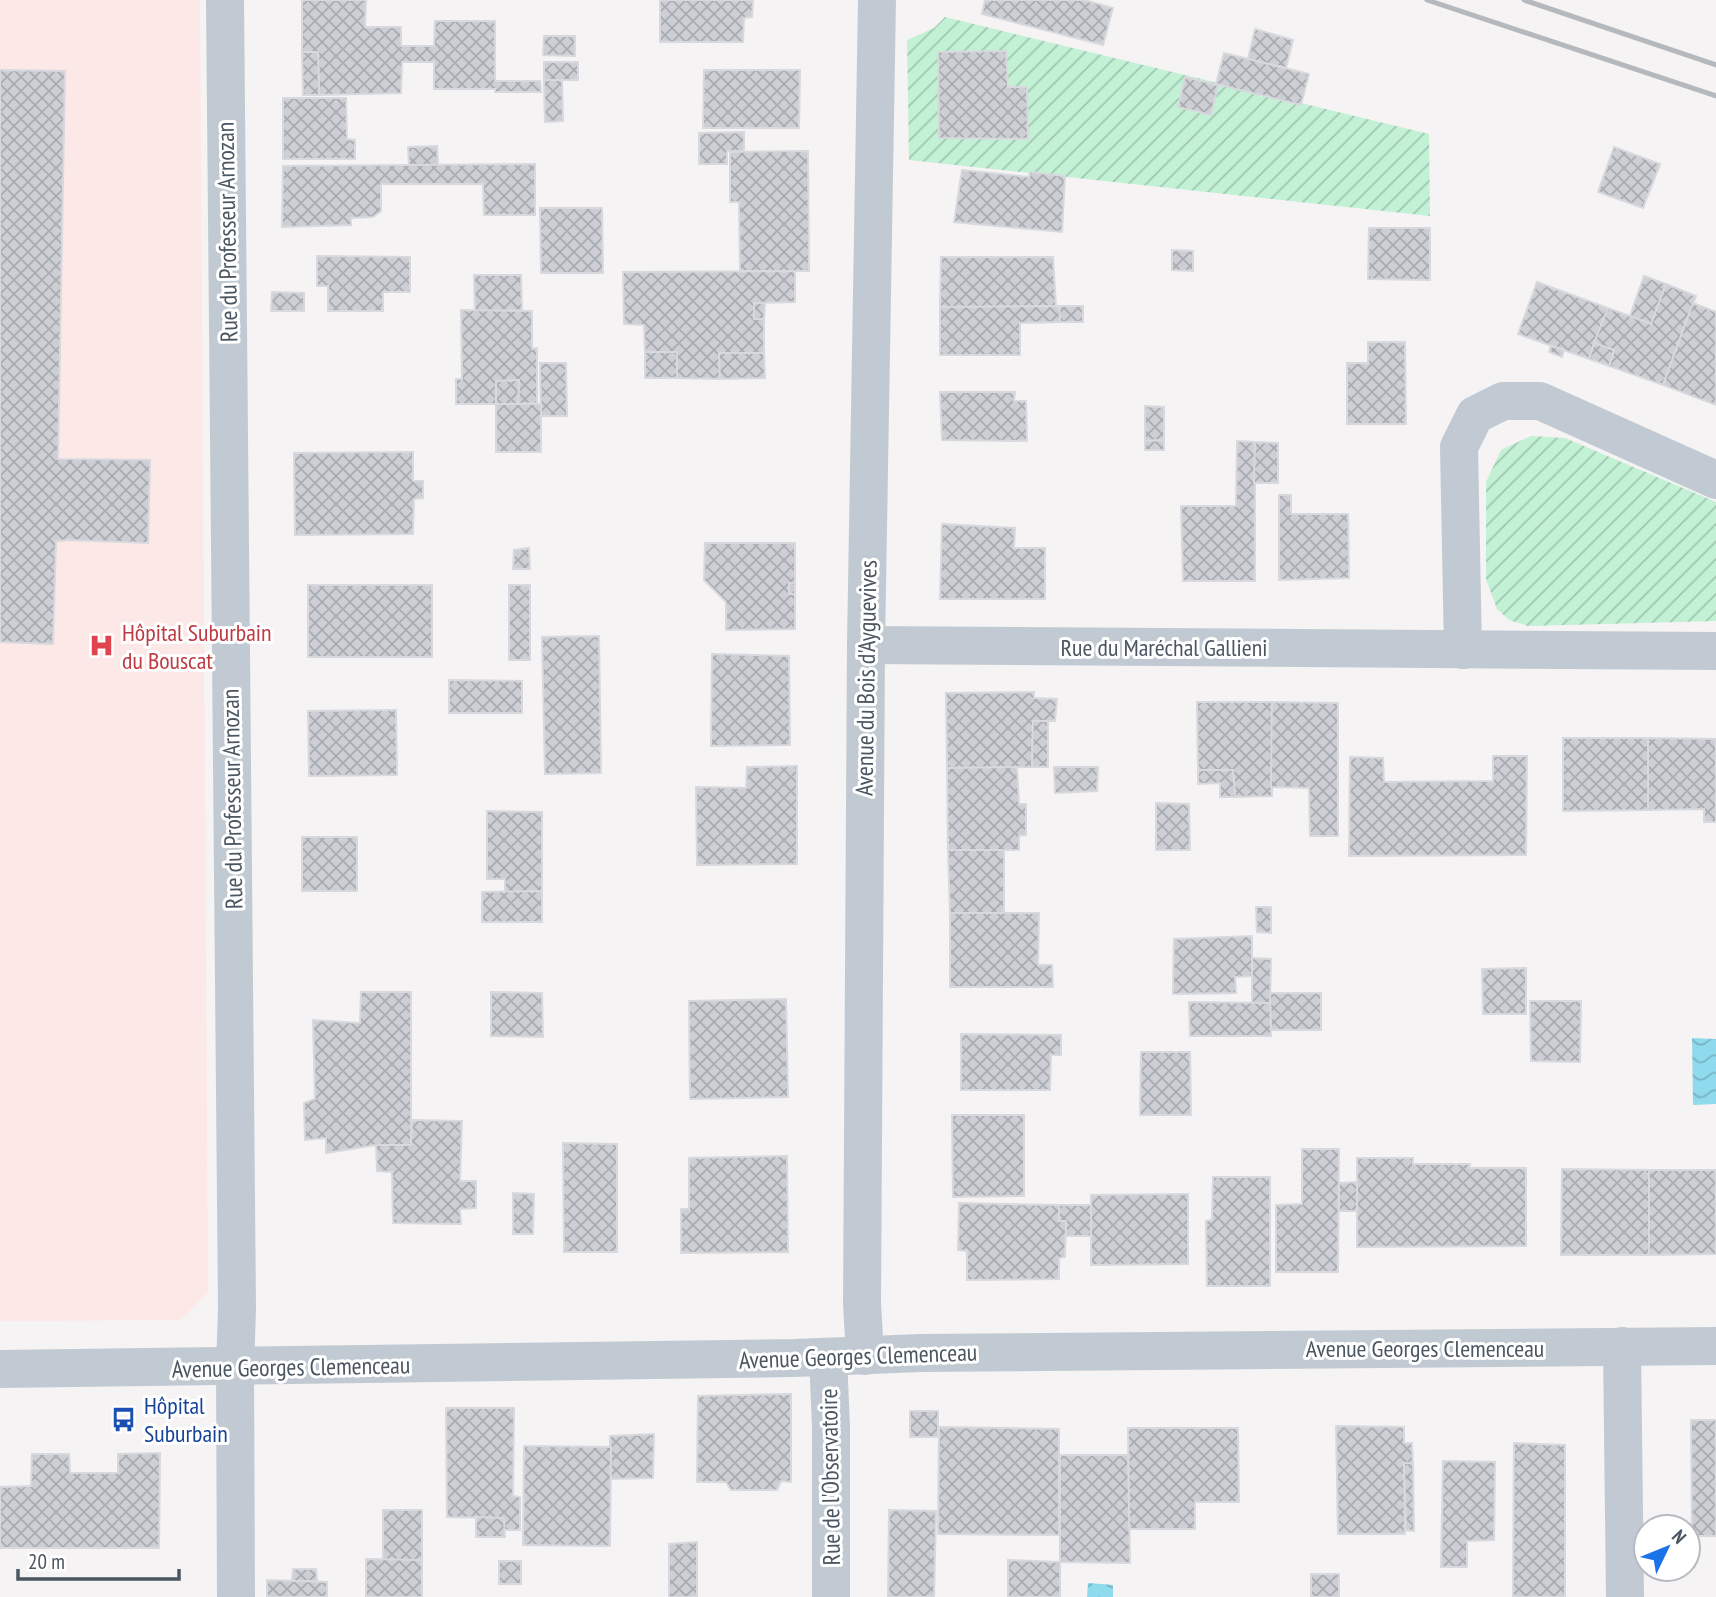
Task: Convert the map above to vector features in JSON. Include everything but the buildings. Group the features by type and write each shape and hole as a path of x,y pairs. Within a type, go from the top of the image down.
{"street":[{"name":"Rue du Professeur Arnozan","path":"225,0 237,1309 236,1597"},
{"name":"Avenue du Bois d'Ayguevives","path":"847,1356 862,1289 866,645 877,0"},
{"path":"1463,650 1459,447 1475,415 1503,401 1540,401 1716,480"},
{"name":"Rue du Maréchal Gallieni","path":"866,645 1716,651"},
{"path":"1622,1346 1625,1597"},
{"name":"Avenue Georges Clemenceau","path":"0,1369 235,1368 934,1352 1716,1346"},
{"name":"Rue de l'Observatoire","path":"831,1597 831,1427 847,1356"}],"shaded area":[{"name":"Hôpital Suburbain du Bouscat","path":"0,0 200,0 208,1292 181,1320 0,1321"}],"green space":[{"path":"945,17 1429,134 1430,216 909,160 907,40 934,28"},
{"path":"1531,436 1565,438 1716,502 1716,621 1528,626 1509,620 1497,609 1486,579 1486,482 1501,450"}],"water":[{"path":"1692,1038 1716,1039 1716,1104 1693,1105"},
{"path":"1088,1583 1113,1585 1113,1597 1087,1597"}],"railway":[{"path":"1427,0 1716,96"},
{"path":"1524,0 1716,65"}],"place":[{"name":"Hôpital Suburbain du Bouscat","path":"102,646"},
{"name":"Hôpital Suburbain","path":"124,1419"}]}
